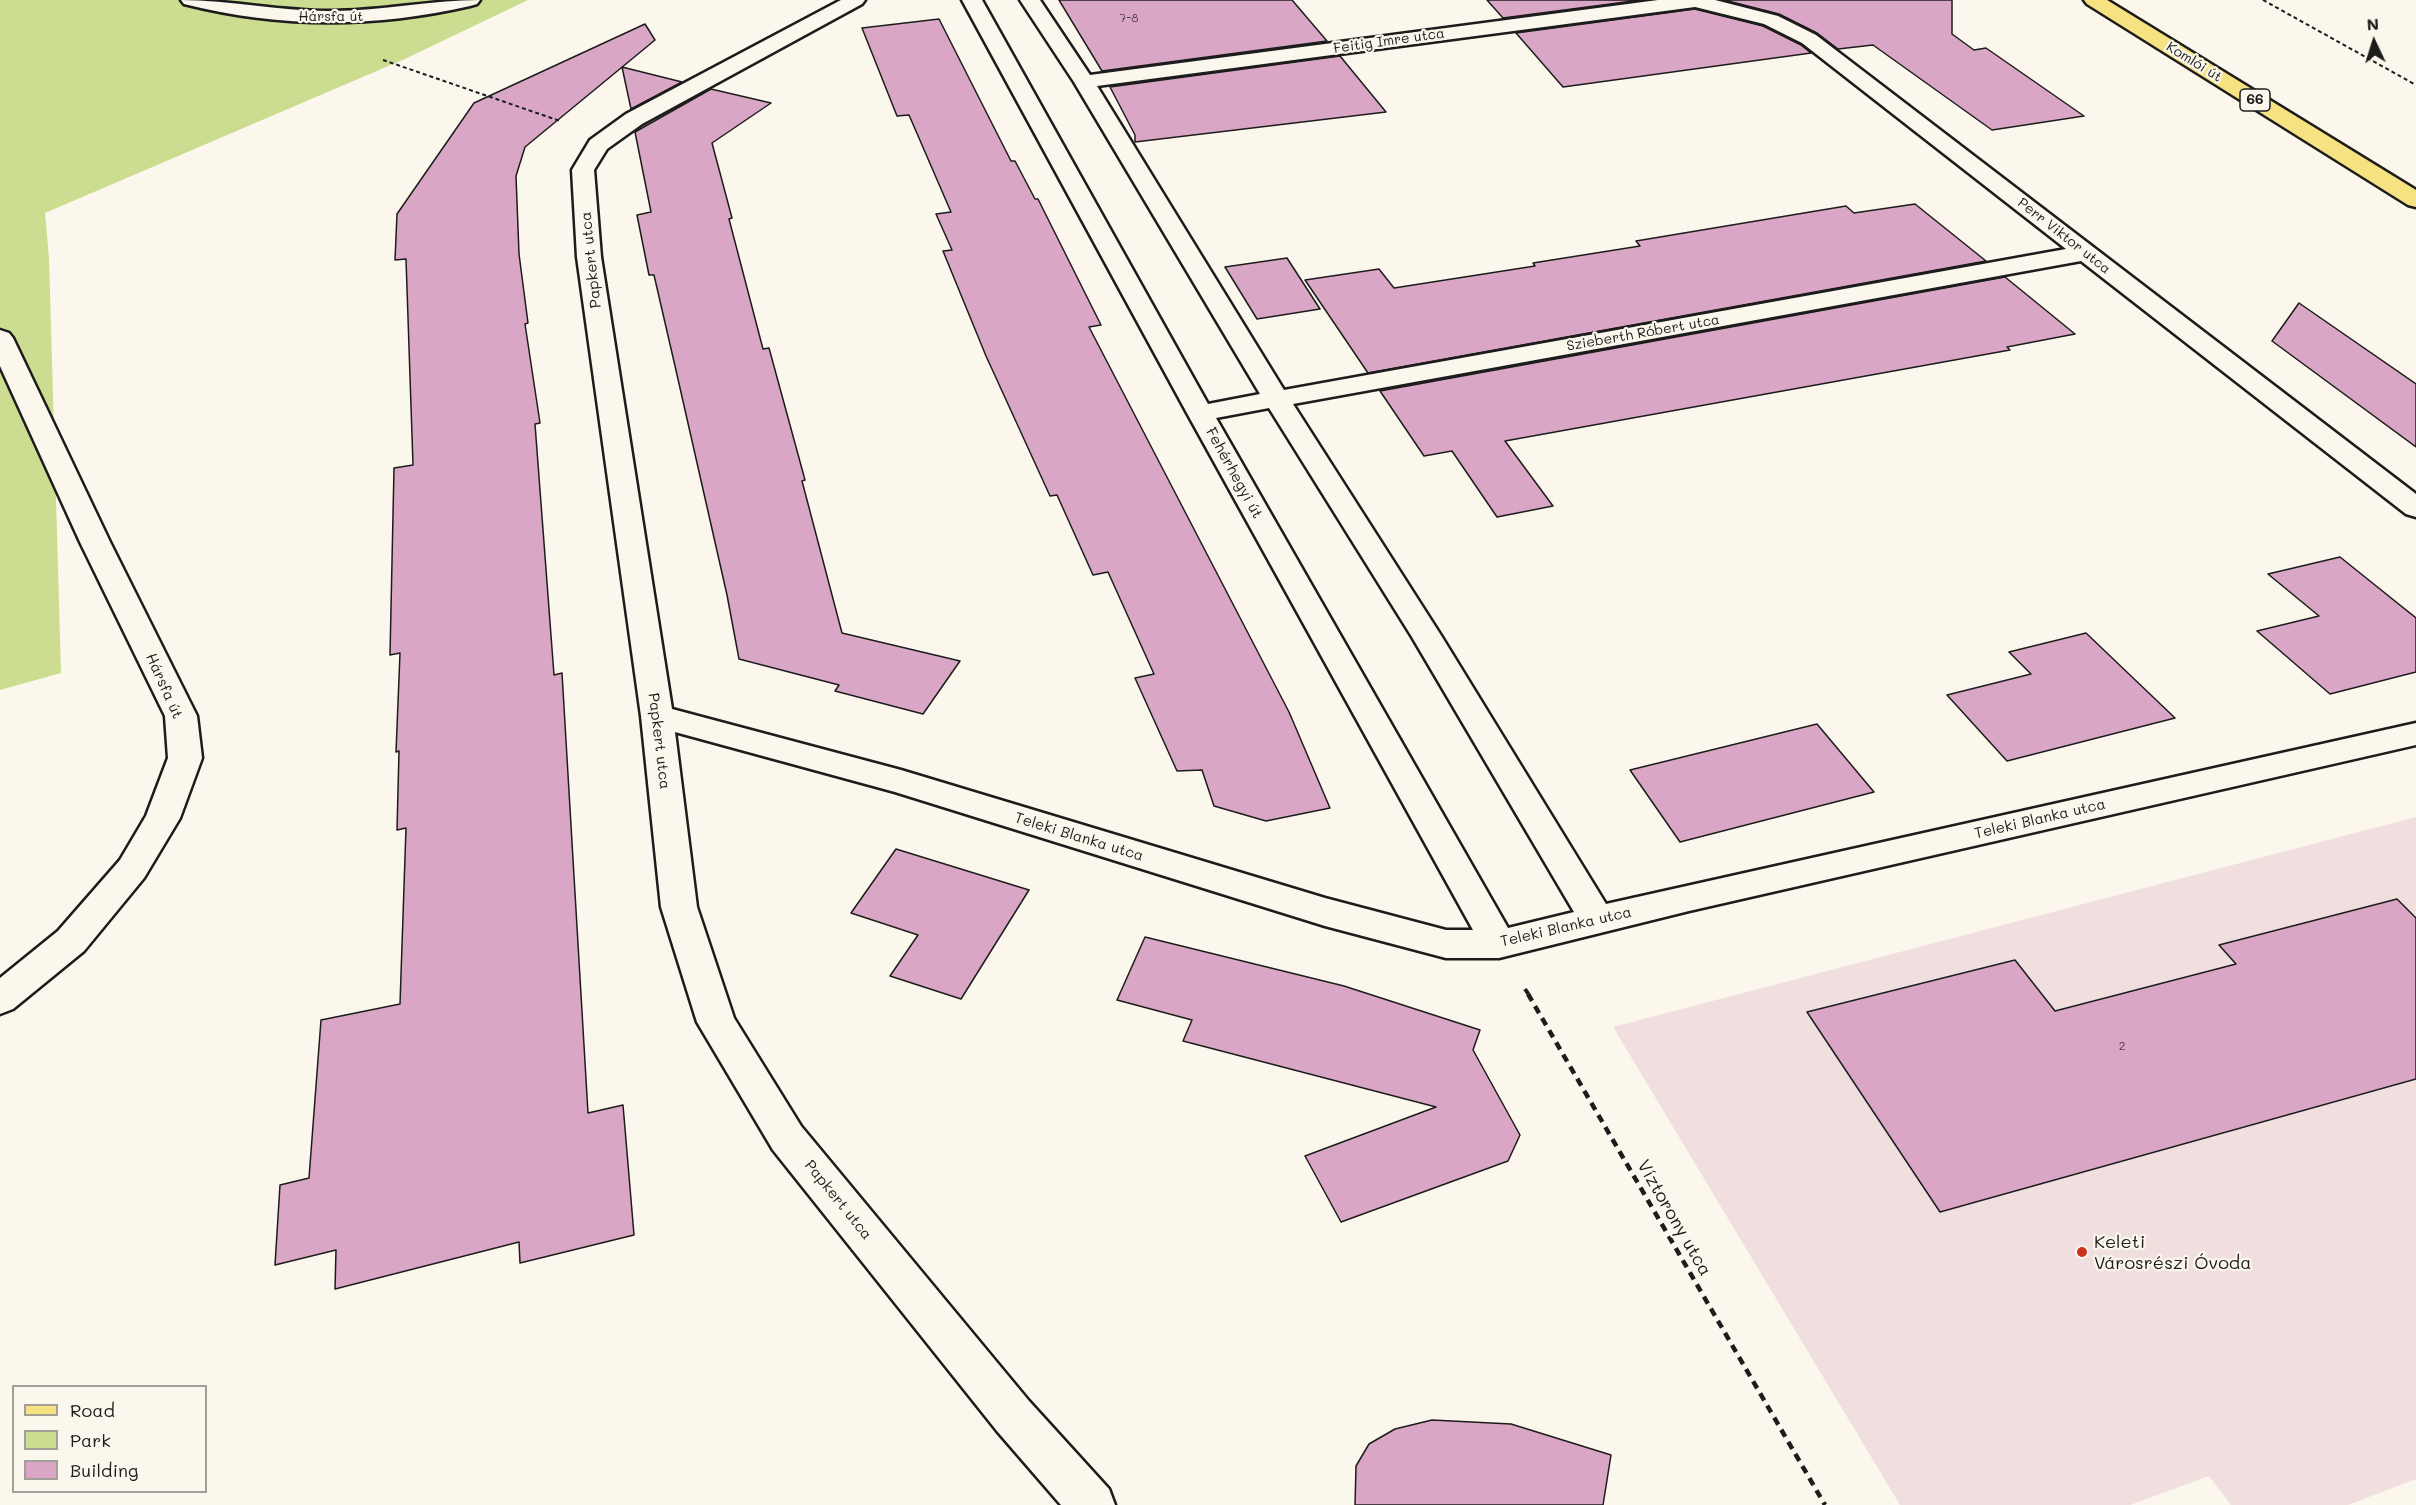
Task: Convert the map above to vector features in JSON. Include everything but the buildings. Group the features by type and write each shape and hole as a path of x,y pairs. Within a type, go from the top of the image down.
{"main road":[{"name":"Komlói út","path":"2094,0 2416,200"}],"street":[{"name":"Hársfa út","path":"191,0 279,16 321,18 401,14 470,0"},
{"name":"Papkert utca","path":"855,0 634,119 598,145 583,170 589,257 657,716 679,907 716,1022 787,1137 1013,1416 1092,1505"},
{"name":"Fehérhegyi út","path":"972,0 1200,413 1499,944"},
{"path":"1030,0 1084,81 1276,400 1427,637 1598,920"},
{"name":"Feitig Imre utca","path":"1084,81 1693,1"},
{"name":"Perr Viktor utca","path":"1693,1 1771,20 1809,39 2416,508"},
{"name":"Szieberth Róbert utca","path":"1200,413 2086,253"},
{"name":"Hársfa út","path":"0,338 95,542 181,716 185,758 163,818 132,869 71,941 0,999"},
{"name":"Teleki Blanka utca","path":"657,716 901,782 1325,912 1446,944 1499,944 1689,898 2416,734"}],"path":[{"path":"2263,0 2416,85"},
{"path":"383,60 564,122 613,134"},
{"name":"Víztorony utca","path":"1499,944 1826,1505"}],"shaded area":[{"name":"Keleti Városrészi Óvoda","path":"2416,817 2416,1479 2348,1505 2231,1505 2209,1476 2130,1505 1900,1505 1613,1027"}],"green space":[{"path":"0,0 528,0 407,58 45,213 49,258 61,673 0,690"}],"place":[{"name":"Keleti Városrészi Óvoda","path":"2082,1252"}]}
